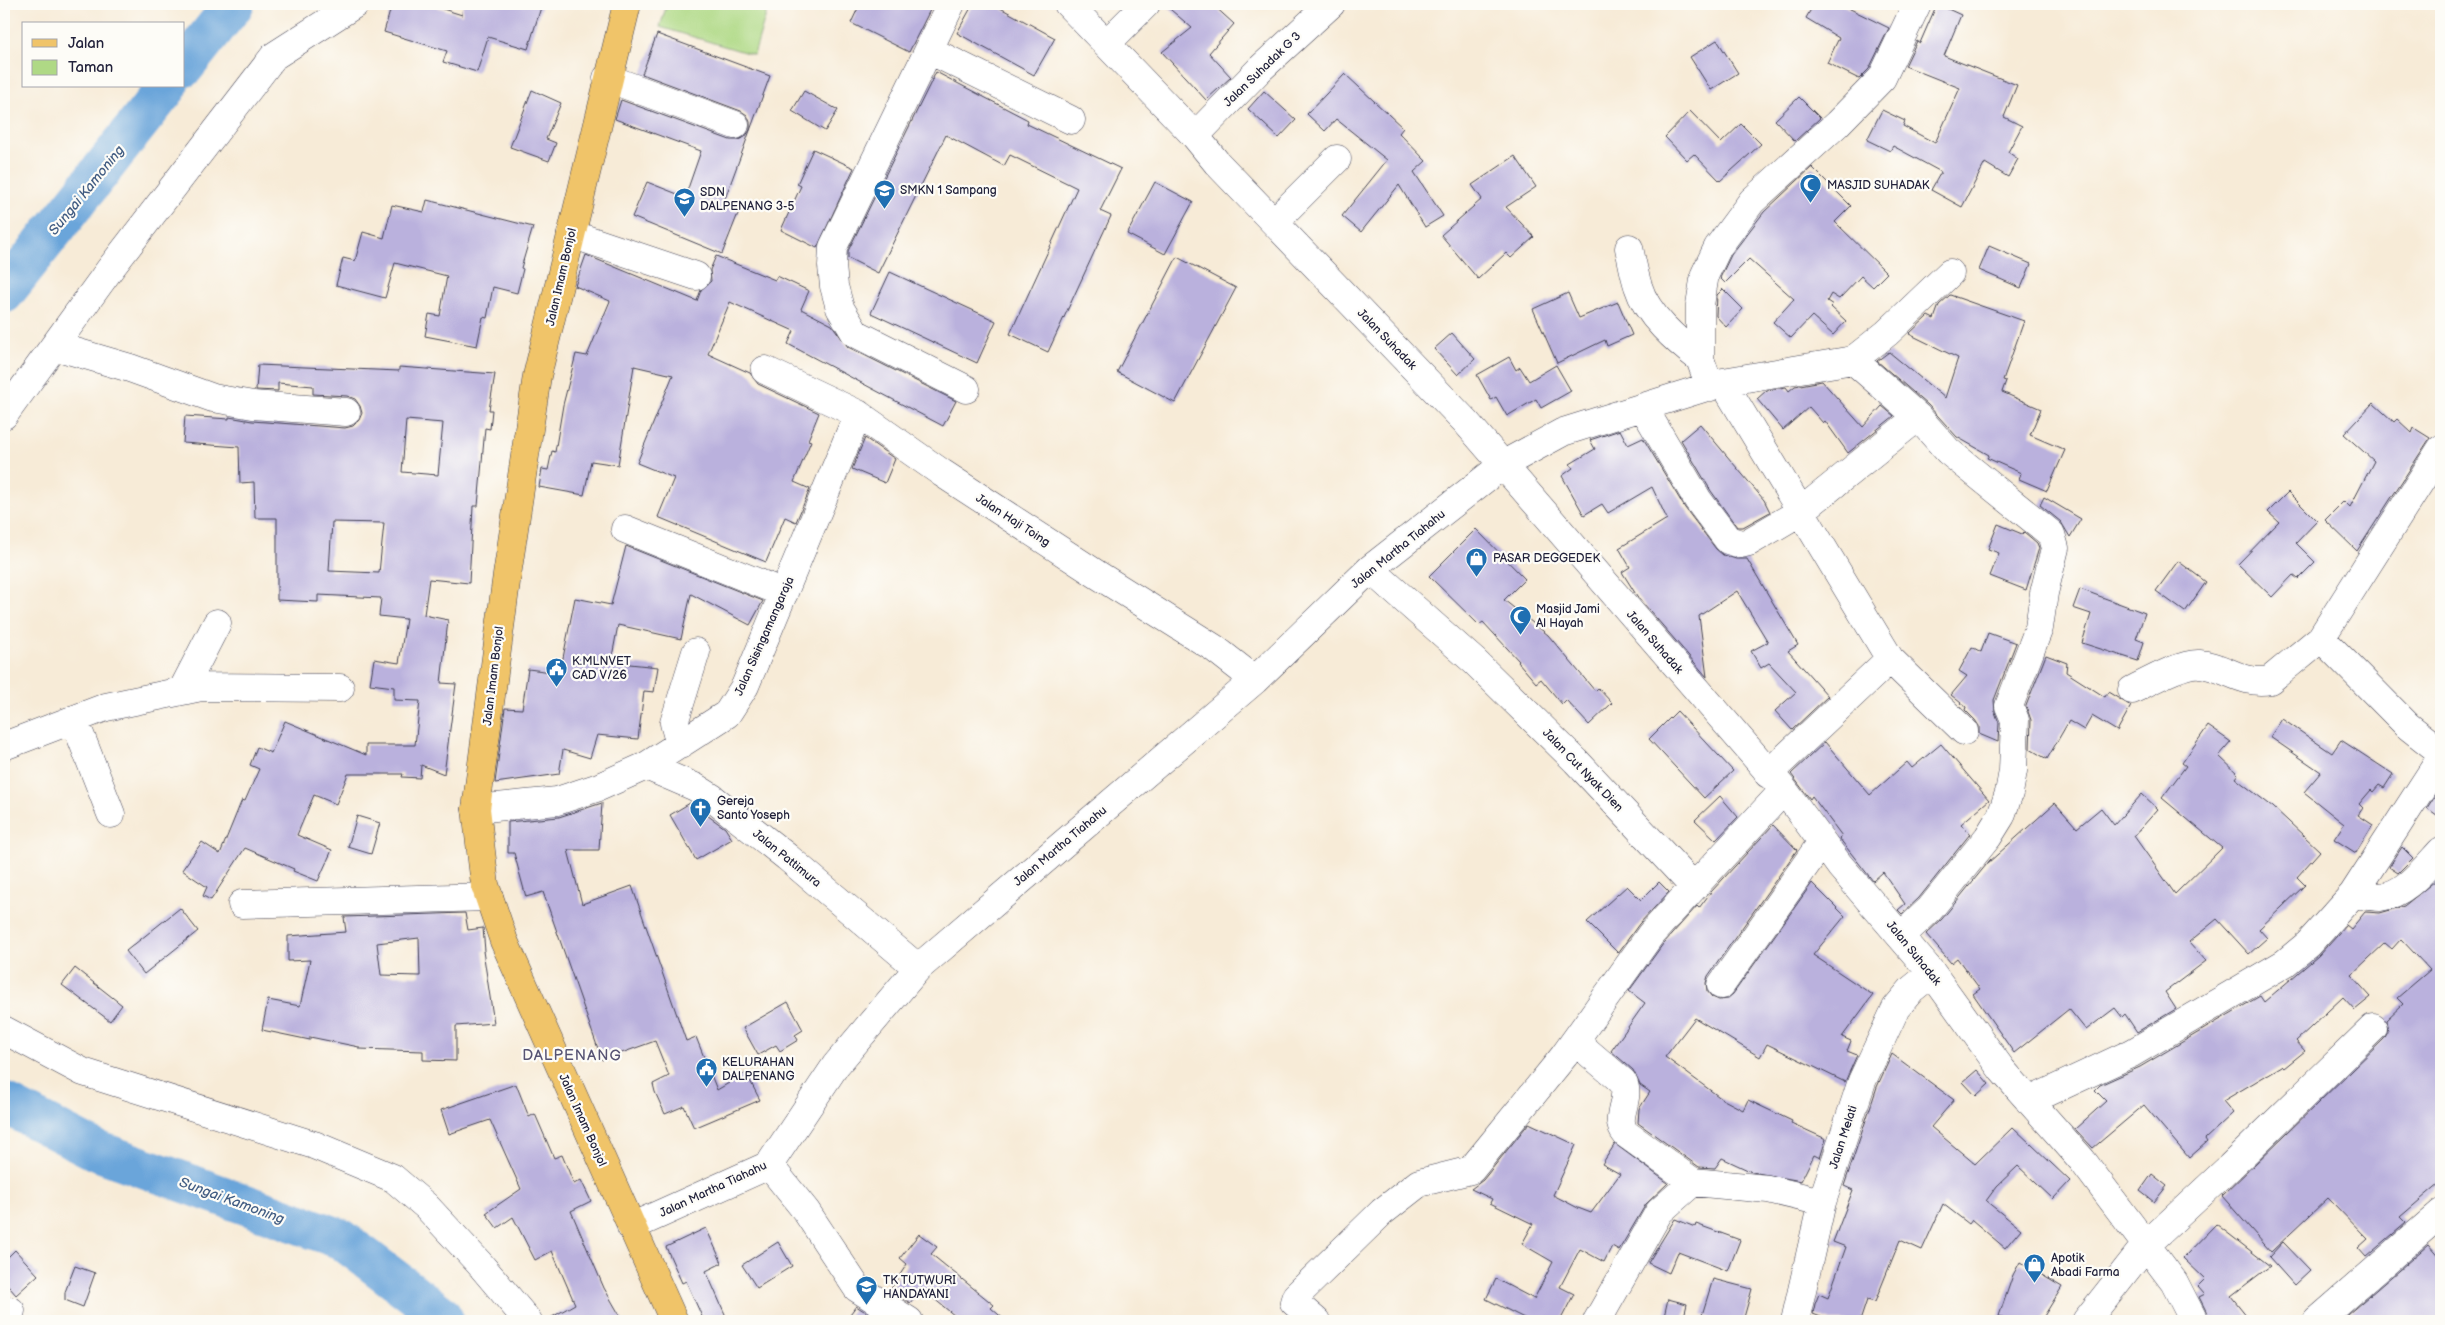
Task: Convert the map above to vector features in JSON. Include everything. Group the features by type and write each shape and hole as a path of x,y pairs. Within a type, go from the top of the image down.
{"main road":[{"name":"Jalan Imam Bonjol","path":"626,4 537,376 506,582 476,809 485,885 504,941 674,1321"}],"street":[{"path":"4,415 110,269 274,56 355,4"},
{"path":"950,4 833,247 832,266 840,308 855,333 966,389"},
{"name":"Jalan Suhadak","path":"1068,4 1504,464 1776,782 1822,842 1932,973 2002,1070 2082,1160 2174,1282 2194,1321"},
{"path":"1107,43 1146,4"},
{"name":"Jalan Suhadak G 3","path":"1194,136 1259,70 1332,4"},
{"path":"1700,359 1700,305 1706,274 1718,247 1752,201 1837,124 1882,78 1917,4"},
{"path":"929,50 1072,120"},
{"path":"607,78 735,125"},
{"path":"1274,222 1338,159"},
{"path":"571,234 696,276"},
{"path":"1629,248 1638,288 1648,307 1677,341 1700,359 1800,512 1890,659 1964,731"},
{"path":"1901,936 1930,909 1988,837 2001,816 2009,793 2013,771 2015,720 2009,706 2039,628 2044,593 2055,548 2051,534 1948,451 1918,417 1853,360 1888,333 1950,273"},
{"path":"55,346 130,368 213,398 253,405 346,412"},
{"name":"Jalan Martha Tiahahu","path":"631,1227 769,1165 836,1064 918,968 1255,680 1370,569 1504,464 1563,432 1717,384 1853,360"},
{"name":"Jalan Haji Toing","path":"765,370 858,414 942,473 1098,576 1214,648 1255,680"},
{"path":"1643,407 1698,500 1728,540 1741,544 1749,542 1800,512 1918,417"},
{"name":"Jalan Sisingamangaraja","path":"476,809 557,801 599,787 646,766 727,714 745,686 858,414"},
{"path":"2132,690 2193,664 2220,668 2248,680 2260,682 2270,680 2321,638 2441,449"},
{"path":"626,529 784,593"},
{"name":"Jalan Cut Nyak Dien","path":"1370,569 1475,662 1576,761 1694,887"},
{"path":"182,691 217,623"},
{"path":"2321,638 2408,726 2441,752"},
{"path":"680,745 674,723 696,652"},
{"path":"1316,1321 1294,1302 1296,1296 1382,1212 1419,1183 1471,1170 1575,1041 1651,934 1694,887 1776,782 1890,659"},
{"path":"4,746 106,707 201,687 340,688"},
{"path":"74,719 111,814"},
{"path":"2029,1101 2132,1053 2285,963 2308,944 2353,894 2441,758"},
{"name":"Jalan Pattimura","path":"646,766 695,787 711,797 787,857 918,968"},
{"path":"1721,985 1822,842"},
{"path":"2353,894 2380,897 2393,894 2407,885 2441,852"},
{"path":"242,904 489,897"},
{"name":"Jalan Melati","path":"1794,1321 1822,1202 1862,1081 1896,1008 1912,989 1932,973"},
{"path":"2086,1321 2145,1246 2230,1167 2373,1028"},
{"path":"4,1030 83,1072 314,1145 393,1178 426,1206 480,1263 528,1321"},
{"path":"1575,1041 1622,1082 1626,1088 1619,1123 1622,1129 1693,1182 1768,1189 1822,1202"},
{"path":"769,1165 806,1211 857,1288 910,1321"},
{"path":"1597,1321 1659,1212 1693,1182"},
{"path":"2317,1321 2441,1213"}],"green space":[{"path":"667,4 769,4 754,55 660,27"}],"building":[{"path":"392,4 427,4 462,15 463,4 542,4 528,49 488,37 477,72 443,62 447,51 384,32"},
{"path":"860,4 933,4 909,52 851,23"},
{"path":"973,4 993,4 1055,38 1034,75 957,33"},
{"path":"1164,4 1212,4 1234,24 1209,53 1231,77 1206,100 1162,52 1192,28"},
{"path":"1814,4 1840,4 1889,28 1869,69 1859,79 1827,63 1839,38 1806,18"},
{"path":"1937,4 1961,15 1944,56 2017,85 2004,117 2022,126 2008,152 2018,159 2008,177 1985,163 1962,207 1931,190 1941,172 1893,146 1890,151 1867,140 1882,110 1905,121 1903,126 1935,143 1960,88 1905,66 1917,41 1920,43"},
{"path":"657,34 770,76 723,204 739,211 722,254 632,217 647,182 685,197 701,151 615,119 621,100 730,140 738,140 745,137 750,130 750,122 747,115 741,111 642,74"},
{"path":"1717,40 1738,73 1711,90 1690,57"},
{"path":"936,72 1028,120 1027,124 1121,169 1100,211 1111,216 1048,352 1010,334 1077,188 1010,155 1004,166 946,135 878,273 848,258 848,251"},
{"path":"1345,74 1403,128 1399,133 1426,161 1414,172 1443,216 1425,227 1399,185 1361,232 1342,216 1387,160 1336,119 1325,131 1307,114"},
{"path":"532,90 561,103 546,139 556,143 549,161 510,147"},
{"path":"804,91 838,110 825,131 792,111"},
{"path":"1264,91 1296,120 1279,138 1248,109"},
{"path":"1799,97 1820,118 1795,141 1775,120"},
{"path":"1690,111 1721,143 1741,124 1761,144 1720,181 1694,154 1687,160 1665,137"},
{"path":"813,149 854,168 817,248 781,230 801,186 797,184"},
{"path":"1515,156 1536,187 1506,207 1534,237 1511,258 1506,253 1478,279 1441,235 1482,199 1472,185"},
{"path":"1812,167 1851,206 1835,222 1887,273 1873,287 1861,276 1839,299 1831,294 1827,301 1833,305 1831,307 1846,321 1833,335 1812,316 1791,338 1773,322 1794,299 1749,259 1725,283 1720,278 1731,255 1764,212"},
{"path":"1155,182 1193,202 1165,254 1127,234"},
{"path":"427,200 533,227 521,268 523,269 517,293 493,287 487,318 483,317 477,346 425,336 429,314 440,316 447,276 395,263 385,298 336,285 343,258 355,261 363,232 384,238 392,205 424,212"},
{"path":"1989,246 2031,264 2021,288 1979,270"},
{"path":"586,255 697,301 701,290 711,281 710,270 716,256 775,280 777,276 809,291 801,309 832,325 848,347 956,401 943,426 788,344 794,331 730,302 708,354 750,373 758,384 819,413 808,440 811,441 794,482 810,489 796,522 785,517 766,562 658,517 674,478 637,463 673,375 634,366 618,465 591,461 584,495 539,487 542,469 548,470 552,451 555,452 563,405 576,354 587,356 610,301 575,286"},
{"path":"1177,257 1236,288 1175,403 1117,372"},
{"path":"890,272 996,321 977,363 871,313"},
{"path":"1723,289 1743,309 1726,327 1716,316 1717,295"},
{"path":"1568,293 1579,318 1618,302 1632,335 1607,346 1605,340 1557,363 1533,309"},
{"path":"1950,295 2024,321 2003,380 2006,381 2002,392 2041,409 2030,435 2065,450 2047,491 2019,479 2021,473 1987,458 1989,455 1957,437 1928,405 1877,361 1889,352 1945,398 1958,358 1909,334 1928,316 1934,319 1939,305"},
{"path":"1452,333 1475,359 1458,375 1434,349"},
{"path":"1509,357 1516,370 1520,367 1529,381 1556,365 1571,391 1541,408 1536,399 1507,416 1496,397 1491,400 1477,375"},
{"path":"258,365 399,371 399,367 495,374 489,410 492,410 490,429 485,428 478,506 473,506 469,583 429,579 424,615 448,620 441,683 456,684 444,774 421,765 420,778 402,777 403,774 348,774 336,804 314,795 297,835 332,850 318,881 245,848 211,900 203,896 207,887 182,870 202,842 220,854 242,800 245,801 259,769 250,765 257,747 271,753 285,721 366,755 366,745 415,745 420,701 394,700 394,687 370,684 374,659 399,663 406,619 379,616 381,598 318,595 318,602 277,600 277,518 255,518 254,482 240,483 239,447 183,443 185,416 229,419 229,417 252,421 345,428 353,426 359,420 362,413 355,399 347,396 313,394 313,386 278,383 278,391 256,390","holes":["406,420 443,423 438,475 402,472","332,522 384,523 379,573 329,571"]},
{"path":"1822,381 1863,427 1882,406 1894,416 1848,453 1825,421 1823,423 1809,407 1783,430 1757,399 1767,390 1786,387 1789,391 1795,386"},
{"path":"2373,403 2394,422 2397,419 2412,433 2414,428 2430,438 2357,551 2325,520 2344,501 2350,507 2374,461 2344,434"},
{"path":"1700,424 1764,500 1770,512 1743,527 1737,527 1711,491 1681,440"},
{"path":"1620,430 1628,445 1643,438 1685,508 1716,549 1723,555 1736,559 1747,559 1798,645 1788,651 1828,696 1792,730 1775,711 1796,692 1769,663 1761,668 1751,651 1768,642 1737,591 1699,616 1707,677 1637,596 1622,572 1630,567 1619,548 1667,519 1652,487 1608,513 1602,504 1584,515 1562,476 1573,468 1570,464 1595,449 1590,440"},
{"path":"865,438 895,459 885,483 852,469"},
{"path":"2288,492 2317,521 2296,543 2315,562 2298,579 2293,575 2272,597 2238,564 2279,522 2268,512"},
{"path":"2044,497 2081,519 2070,537 2061,522 2040,505"},
{"path":"1998,524 2022,534 2024,532 2037,543 2039,548 2026,590 1990,576 1999,553 1988,549"},
{"path":"1476,529 1525,579 1504,600 1548,635 1595,691 1598,688 1612,703 1589,725 1566,700 1562,704 1541,679 1536,683 1519,661 1483,622 1479,625 1429,576"},
{"path":"626,546 763,601 750,625 691,594 681,639 618,625 611,662 658,667 654,692 644,691 638,739 597,735 590,758 563,750 559,774 495,783 505,708 522,709 528,669 560,673 575,598 611,605"},
{"path":"2178,561 2206,582 2185,612 2156,591"},
{"path":"2080,589 2145,613 2136,639 2144,642 2138,661 2082,643 2091,614 2073,608"},
{"path":"1988,633 2016,643 1994,700 1995,712 1999,723 1998,742 1979,734 1979,726 1965,710 1966,707 1951,695 1967,676 1959,671 1972,647 1981,652"},
{"path":"2046,655 2067,663 2066,672 2105,697 2108,692 2131,706 2117,731 2092,716 2084,730 2069,721 2047,759 2030,749 2031,720 2026,706"},
{"path":"1677,711 1733,771 1704,798 1649,739"},
{"path":"2282,719 2332,753 2341,740 2393,774 2384,788 2379,785 2373,792 2371,790 2359,804 2363,808 2358,815 2373,825 2356,853 2334,839 2344,824 2304,792 2321,772 2270,737"},
{"path":"2208,726 2231,742 2219,756 2238,774 2235,778 2273,807 2320,851 2297,877 2305,885 2259,929 2267,938 2249,954 2217,919 2189,942 2206,961 2165,992 2176,1009 2137,1032 2125,1014 2122,1017 2115,1008 2086,1030 2069,1009 2014,1053 1973,994 1980,989 1957,958 1951,963 1926,934 1942,919 1991,859 1988,863 2055,803 2077,828 2101,808 2114,825 2142,794 2158,809 2134,836 2175,894 2222,848 2162,798 2186,766 2182,763"},
{"path":"1825,742 1870,795 1907,762 1912,768 1941,744 1989,800 1961,824 1970,834 1919,898 1902,914 1898,910 1905,904 1883,872 1873,881 1839,838 1842,836 1812,796 1810,799 1791,774"},
{"path":"2441,786 2441,818 2427,808"},
{"path":"1720,796 1738,817 1716,840 1695,820"},
{"path":"602,803 599,850 568,850 582,904 632,886 686,1041 696,1037 717,1090 746,1073 760,1100 694,1128 684,1106 665,1114 655,1092 653,1084 669,1076 655,1041 602,1060 543,892 526,897 514,853 508,853 508,822 559,817"},
{"name":"Gereja Santo Yoseph","path":"690,803 725,828 732,839 696,860 670,815"},
{"path":"357,816 380,823 371,854 348,847"},
{"path":"1773,825 1797,850 1708,976 1706,983 1707,991 1712,997 1719,1000 1727,999 1733,994 1812,883 1845,916 1813,955 1873,995 1842,1037 1851,1041 1847,1051 1857,1055 1845,1082 1767,1044 1760,1057 1695,1018 1665,1057 1722,1099 1743,1110 1748,1100 1826,1139 1820,1158 1814,1155 1801,1181 1752,1172 1722,1158 1715,1168 1699,1167 1638,1123 1639,1109 1650,1092 1640,1085 1633,1070 1611,1051 1645,1003 1629,991 1663,944 1697,906 1699,908 1711,892"},
{"path":"2402,847 2413,858 2398,873 2389,867"},
{"path":"2435,881 2441,887 2441,1182 2400,1217 2406,1223 2366,1257 2358,1248 2368,1239 2328,1198 2271,1252 2222,1196 2384,1039 2388,1032 2386,1020 2403,1004 2397,998 2430,970 2401,939 2392,949 2385,943 2351,975 2371,997 2355,1010 2343,997 2296,1041 2305,1051 2284,1068 2282,1066 2223,1101 2233,1113 2205,1139 2207,1142 2189,1158 2144,1105 2093,1148 2075,1129 2106,1101 2095,1090 2100,1085 2140,1067 2260,996 2264,1002 2318,956 2346,925 2351,929 2365,912 2380,913 2404,906"},
{"path":"1659,882 1669,892 1639,924 1618,953 1587,922 1627,886 1641,900"},
{"path":"180,908 198,931 144,974 126,951"},
{"path":"465,913 468,930 483,928 485,951 483,951 494,1023 456,1026 456,1061 423,1060 423,1051 359,1049 359,1047 310,1037 310,1040 262,1030 268,1000 300,1006 310,960 288,961 288,936 346,932 344,917","holes":["419,938 420,976 381,975 377,943"]},
{"path":"75,968 122,1005 110,1021 62,985"},
{"path":"788,1002 803,1030 795,1035 798,1040 780,1051 776,1045 758,1055 743,1028"},
{"path":"1892,1054 1954,1100 1931,1127 1975,1164 2013,1127 2070,1181 2053,1199 2018,1166 1997,1186 1986,1201 2021,1229 2005,1248 1972,1220 1969,1224 1943,1204 1922,1250 1900,1240 1875,1302 1867,1300 1860,1321 1831,1321 1813,1314 1815,1304 1819,1294 1828,1298 1846,1247 1833,1242 1853,1190 1844,1186 1877,1087"},
{"path":"1977,1070 1989,1084 1976,1096 1963,1082"},
{"path":"516,1084 529,1117 535,1114 554,1158 562,1155 574,1184 581,1180 591,1201 571,1211 604,1288 623,1321 545,1321 575,1304 552,1251 535,1260 513,1217 497,1228 486,1213 521,1189 490,1120 449,1134 441,1110"},
{"path":"1529,1123 1576,1145 1553,1195 1578,1208 1591,1213 1620,1174 1602,1164 1615,1144 1668,1183 1646,1204 1619,1250 1612,1246 1604,1262 1580,1249 1560,1287 1574,1294 1560,1321 1530,1321 1486,1299 1496,1279 1534,1299 1553,1262 1522,1244 1533,1224 1490,1203 1492,1199 1471,1189 1483,1180"},
{"path":"2152,1174 2167,1186 2154,1202 2140,1191"},
{"path":"1675,1219 1695,1227 1696,1224 1740,1240 1728,1271 1678,1252 1669,1273 1648,1263"},
{"path":"2216,1224 2270,1266 2231,1296 2251,1321 2211,1321 2199,1297 2205,1294 2198,1286 2205,1279 2183,1258"},
{"path":"706,1228 722,1263 706,1271 728,1321 704,1321 686,1281 682,1283 666,1247"},
{"path":"919,1234 937,1247 931,1254 994,1305 991,1308 1006,1321 961,1321 921,1288 910,1303 890,1290 907,1264 900,1258"},
{"path":"778,1242 792,1266 757,1288 742,1265"},
{"path":"2283,1242 2310,1270 2294,1285 2269,1257"},
{"path":"2428,1245 2441,1260 2441,1321 2340,1321"},
{"path":"15,1250 38,1275 16,1295 4,1281 4,1261"},
{"path":"2020,1262 2062,1287 2041,1321 2013,1321 1999,1316 2013,1275"},
{"path":"75,1266 95,1273 83,1307 65,1300 65,1292"},
{"path":"1713,1279 1752,1289 1743,1321 1719,1321 1702,1315"},
{"path":"1668,1299 1687,1304 1683,1321 1663,1321"},
{"path":"856,1306 880,1321 845,1321"}],"waterway":[{"name":"Sungai Kamoning","path":"185,66 234,4"},
{"name":"Sungai Kamoning","path":"4,293 166,88"},
{"name":"Sungai Kamoning","path":"4,1103 95,1150 341,1239 440,1314 444,1321"}],"place":[{"name":"MASJID SUHADAK","path":"1811,204"},
{"name":"SMKN 1 Sampang","path":"884,209"},
{"name":"SDN DALPENANG 3-5","path":"684,218"},
{"name":"PASAR DEGGEDEK","path":"1477,577"},
{"name":"Masjid Jami Al Hayah","path":"1520,635"},
{"name":"K.MLNVET CAD V/26","path":"556,687"},
{"name":"Gereja Santo Yoseph","path":"701,827"},
{"name":"KELURAHAN DALPENANG","path":"706,1088"},
{"name":"Apotik Abadi Farma","path":"2035,1284"},
{"name":"TK TUTWURI HANDAYANI","path":"867,1306"}],"district":[{"name":"DALPENANG","path":"572,1055"}]}
